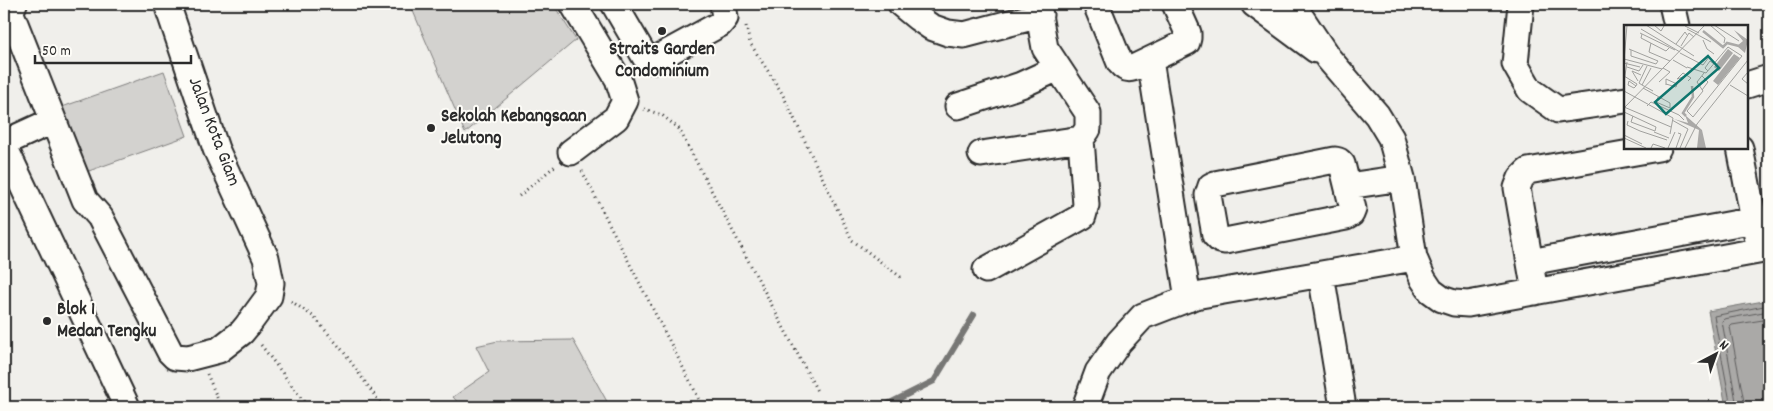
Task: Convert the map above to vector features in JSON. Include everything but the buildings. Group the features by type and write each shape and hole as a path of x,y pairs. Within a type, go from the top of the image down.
{"street":[{"path":"14,4 11,10 12,16 52,121 85,200 100,218 170,352 181,359 219,350 247,326 269,296 270,287"},
{"name":"Jalan Kota Giam","path":"167,4 216,149 266,258 270,287"},
{"path":"572,152 616,118 625,101 618,79 573,4"},
{"path":"614,4 645,57 654,60 720,24 726,18 723,4"},
{"path":"901,4 931,27 948,33 964,35 1038,9 1045,48 1088,113 1088,129 1081,139 1086,205 1083,216 986,270"},
{"path":"1096,4 1123,68 1128,69 1186,42 1188,33 1175,4"},
{"path":"1254,4 1328,58"},
{"path":"1292,4 1328,58 1377,115 1391,138 1402,178 1414,258 1423,279 1431,291 1442,299 1454,304 1468,304 1764,250 1754,220 1740,149"},
{"path":"1521,4 1515,64 1530,90 1558,110 1624,100"},
{"path":"1672,4 1677,25"},
{"path":"1150,60 1188,299"},
{"path":"958,106 1021,85 1058,68"},
{"path":"1748,85 1769,78"},
{"path":"52,121 4,144 128,407"},
{"path":"981,154 1081,139"},
{"path":"1535,292 1517,188 1521,178 1528,171 1652,149"},
{"path":"1335,160 1342,164 1348,186 1353,209 1346,217 1225,241 1220,240 1215,235 1208,195 1211,186 1215,184 1335,160"},
{"path":"1348,186 1402,178"},
{"path":"1530,262 1754,220"},
{"path":"1632,242 1638,273"},
{"path":"1085,407 1098,372 1119,342 1143,316 1195,296 1414,258"},
{"path":"1322,274 1343,407"}],"path":[{"path":"744,21 750,44 782,93 852,240 902,278"},
{"path":"625,101 662,115 679,129 817,392"},
{"path":"518,196 572,152 702,407"},
{"path":"270,287 314,317 343,351 383,407"},
{"path":"247,326 308,407"},
{"path":"200,355 219,402 223,407"}],"shaded area":[{"path":"410,4 553,4 576,40 465,133"},
{"path":"164,71 187,136 86,172 62,107"},
{"path":"573,340 610,407 462,407 453,397 489,372 476,346 498,341"}],"water":[{"path":"1769,300 1769,407 1726,407 1708,311"}],"waterway":[{"path":"882,407 934,381 974,315"}],"place":[{"name":"Straits Garden Condominium","path":"662,31"},
{"name":"Sekolah Kebangsaan Jelutong","path":"431,128"},
{"name":"Blok 1 Medan Tengku","path":"47,321"}]}
